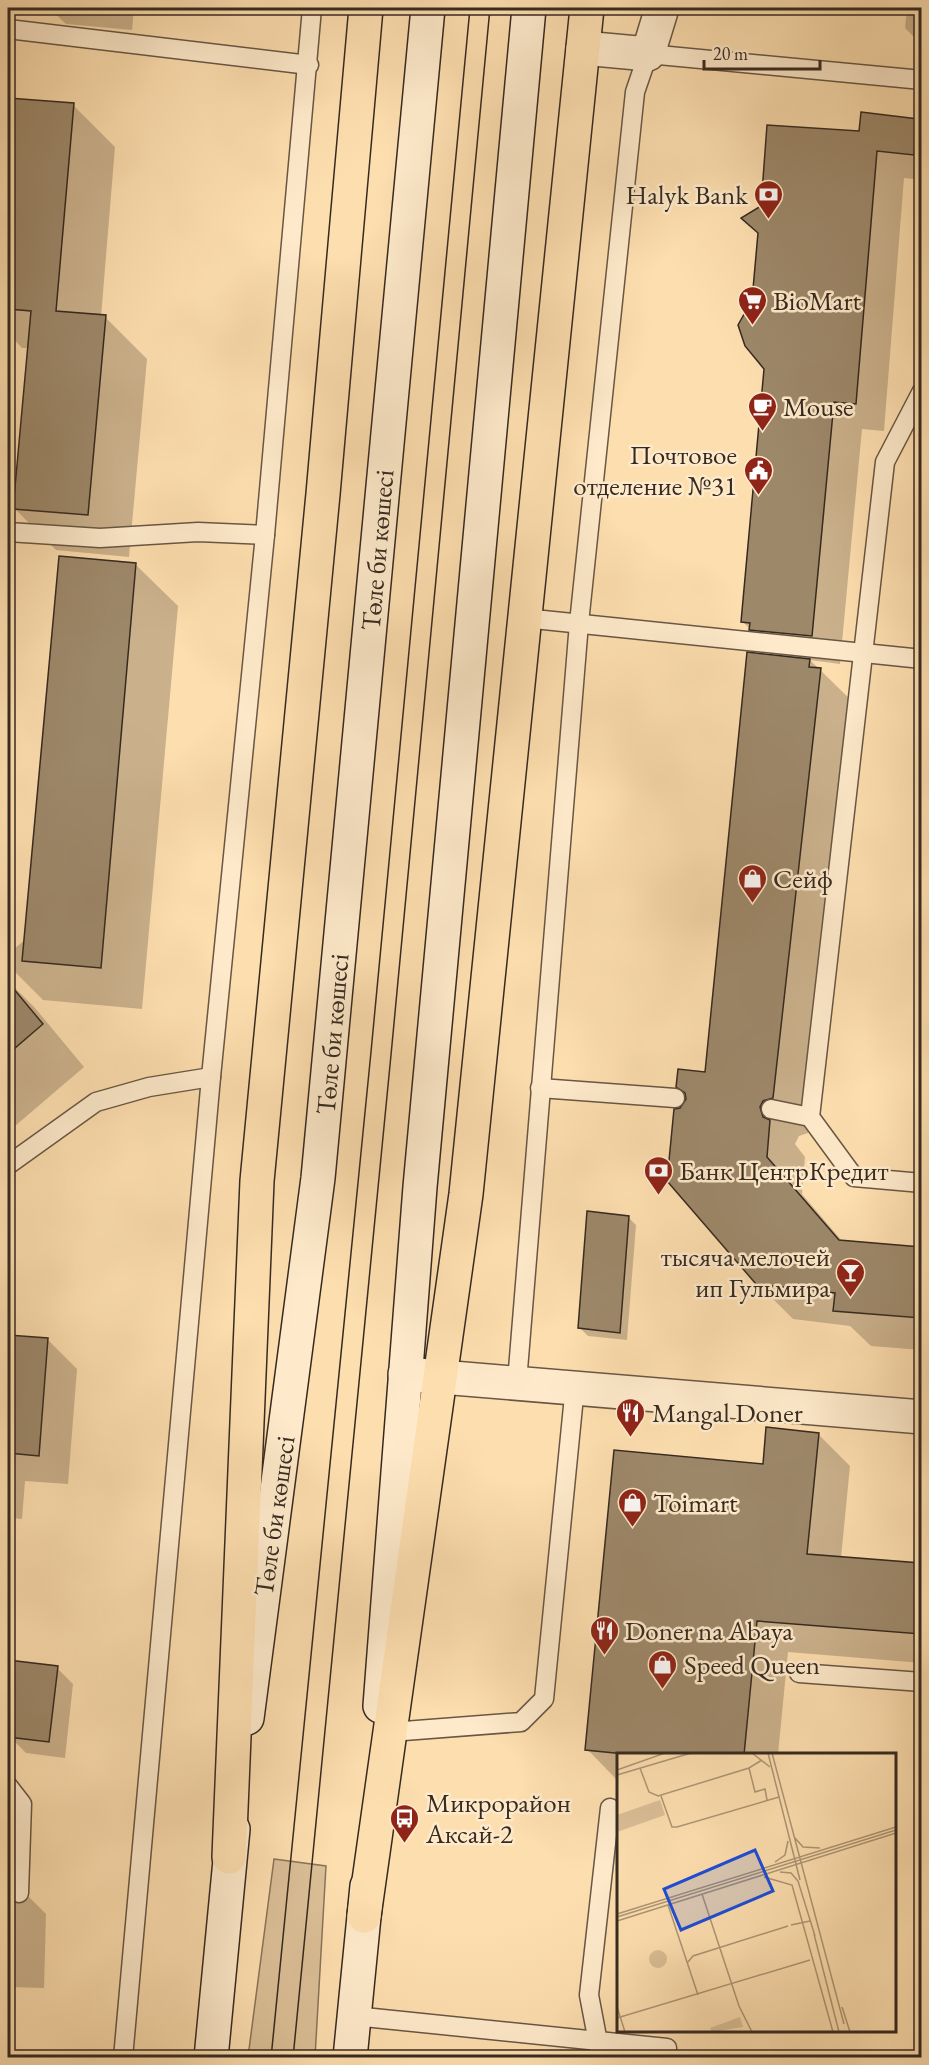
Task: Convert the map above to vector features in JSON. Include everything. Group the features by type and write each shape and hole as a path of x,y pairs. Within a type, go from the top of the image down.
{"main road":[{"path":"229,1857 257,1181 322,506 366,8"},
{"name":"Төле би көшесі","path":"211,2058 229,1857 318,1178 428,8"},
{"path":"350,2058 364,1916 420,1187 528,8"},
{"path":"364,1916 466,1194 587,8"},
{"path":"583,48 648,54 662,8"},
{"path":"405,1374 574,1386 921,1417"}],"lane":[{"path":"123,2058 211,1077 265,535 309,65 312,8"},
{"path":"8,29 309,65"},
{"path":"518,1382 579,623 636,92 648,54 921,80"},
{"path":"810,1117 885,462 921,391"},
{"path":"8,532 100,538 198,532 265,535"},
{"path":"524,618 921,659"},
{"path":"8,1166 96,1102 149,1087 211,1077"},
{"path":"540,1088 675,1098"},
{"path":"771,1109 810,1117 854,1177 921,1183"},
{"path":"391,1732 521,1722 544,1699 574,1386"},
{"path":"799,1673 921,1682"},
{"path":"8,1786 22,1804 19,1893"},
{"path":"598,2049 589,1995 610,1808"},
{"path":"354,2016 598,2049 667,2048"}],"shaded area":[{"path":"274,1859 326,1866 315,2057 248,2057"}],"building":[{"path":"8,98 74,103 56,311 106,315 88,515 13,509 31,311 8,309"},
{"path":"861,112 918,119 914,155 877,151 856,404 834,402 812,636 749,630 750,623 741,622 764,369 745,346 738,325 752,300 758,233 741,218 761,206 767,125 859,131"},
{"path":"59,556 136,563 101,968 22,961"},
{"path":"747,652 810,659 809,667 821,668 773,1098 763,1101 760,1107 763,1117 770,1120 767,1157 839,1240 921,1247 921,1318 833,1311 835,1293 756,1284 667,1181 674,1109 680,1108 686,1099 685,1093 676,1087 678,1069 705,1072"},
{"path":"8,982 43,1024 8,1054"},
{"path":"587,1211 629,1216 620,1333 578,1328"},
{"path":"8,1335 48,1338 39,1456 8,1453"},
{"path":"766,1427 819,1433 807,1554 921,1563 921,1634 757,1621 744,1753 617,1753 585,1750 614,1450 763,1464"},
{"path":"8,1660 58,1666 49,1742 8,1737"}],"tram line":[{"path":"271,2058 371,1052 470,8"},
{"path":"293,2058 490,8"}],"place":[{"name":"Halyk Bank","path":"769,220"},
{"name":"BioMart","path":"752,326"},
{"name":"Mouse","path":"762,432"},
{"name":"Почтовое отделение №31","path":"758,496"},
{"name":"Сейф","path":"752,904"},
{"name":"Банк ЦентрКредит","path":"658,1196"},
{"name":"тысяча мелочей ип Гульмира","path":"851,1298"},
{"name":"Mangal Doner","path":"631,1438"},
{"name":"Toimart","path":"632,1528"},
{"name":"Doner na Abaya","path":"604,1656"},
{"name":"Speed Queen","path":"663,1690"},
{"name":"Микрорайон Аксай-2","path":"405,1844"}]}
